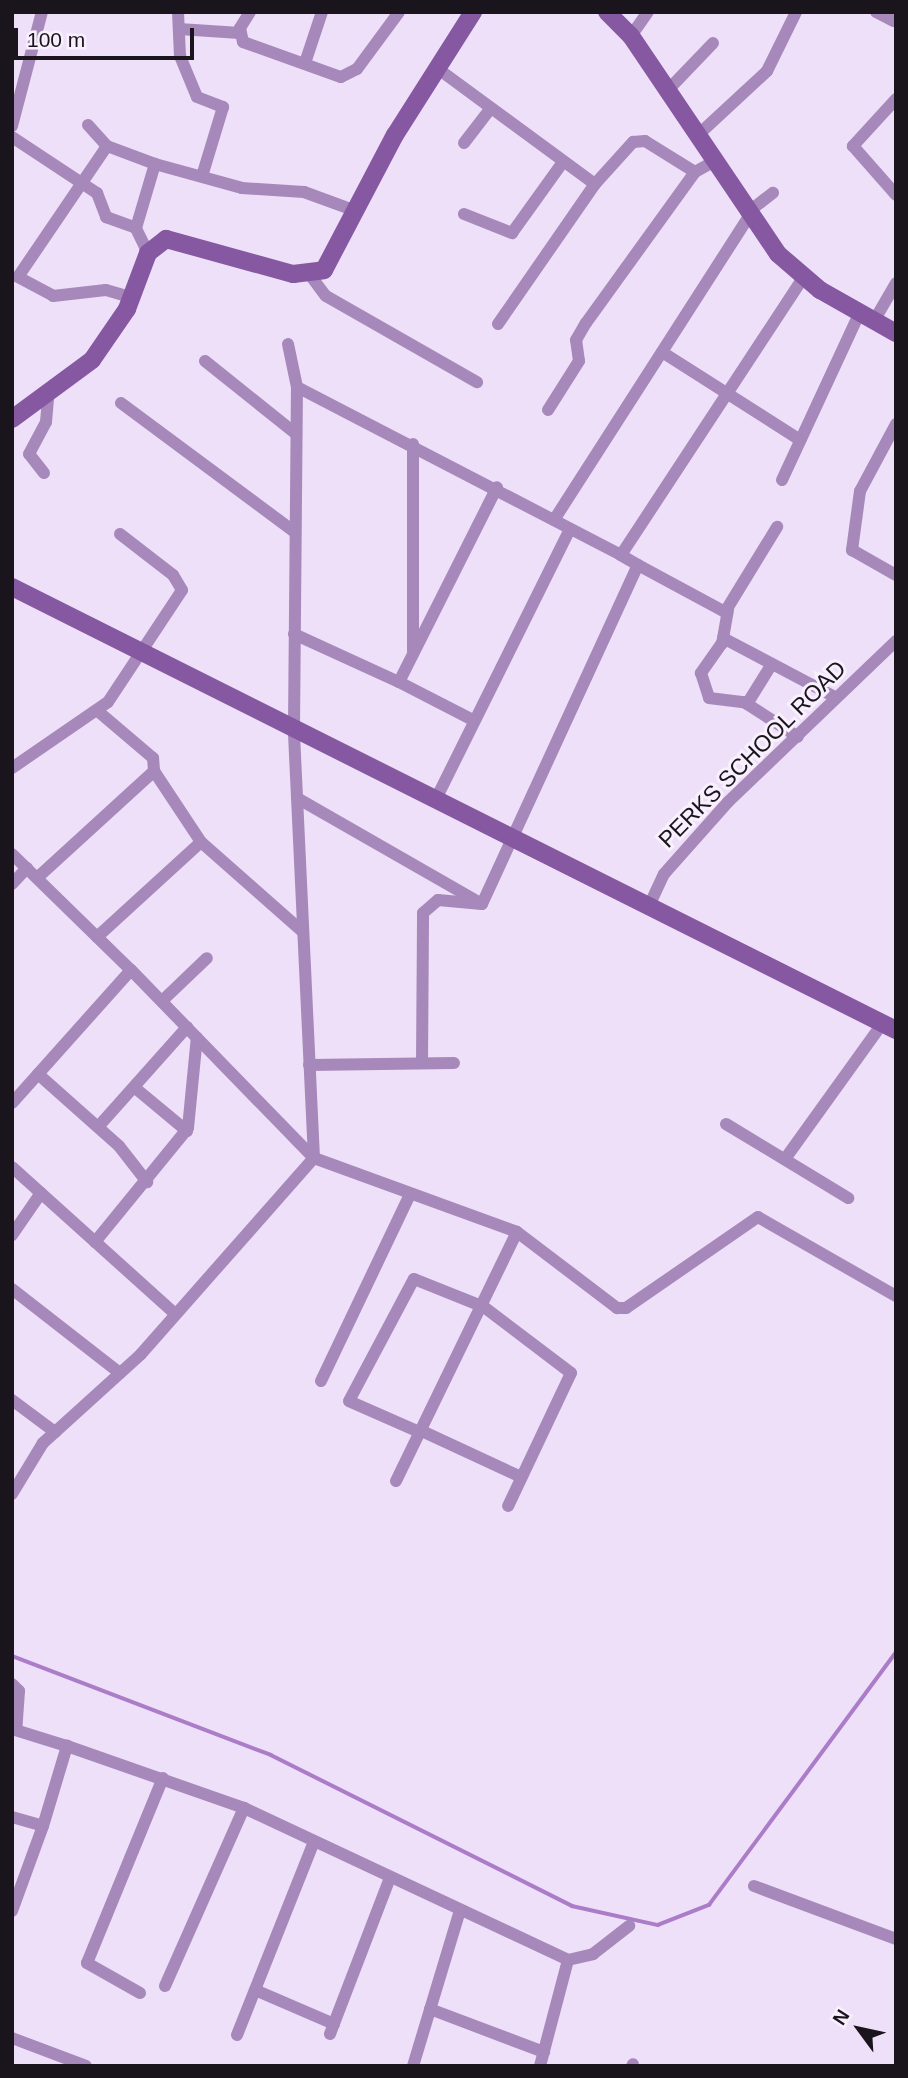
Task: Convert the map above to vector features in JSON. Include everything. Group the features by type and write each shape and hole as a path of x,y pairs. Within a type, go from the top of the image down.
{"street":[{"path":"12,126 42,12"},
{"path":"178,12 180,56 197,97 223,107 202,176"},
{"path":"240,33 250,12"},
{"path":"305,63 322,12"},
{"path":"179,29 240,33 250,46 348,77 399,12"},
{"path":"12,419 48,398 92,360 131,297 148,253 166,239 310,275 324,270 395,135 441,71 473,12"},
{"path":"607,12 631,36 748,214 803,278 896,333"},
{"path":"631,36 648,12"},
{"path":"698,135 767,71 796,12"},
{"path":"876,12 894,21"},
{"path":"668,90 713,43"},
{"path":"441,71 595,184"},
{"path":"896,99 853,146 896,195"},
{"path":"464,143 491,108"},
{"path":"88,125 107,146 155,164 242,188 304,192 356,211"},
{"path":"12,137 97,193 106,217 136,228"},
{"path":"498,324 595,184 633,142 645,141 695,172"},
{"path":"107,146 18,277 53,296 106,290 131,297"},
{"path":"464,214 512,233 563,162"},
{"path":"548,410 579,361 576,340 586,323 695,172 713,162"},
{"path":"148,253 136,228 155,164"},
{"path":"554,520 748,214 773,193"},
{"path":"310,275 326,296 477,382"},
{"path":"621,555 803,278"},
{"path":"782,480 800,440 867,318 896,283"},
{"path":"12,1494 55,1432 120,1373 314,1158 294,727 297,387 288,344"},
{"path":"662,352 800,440"},
{"path":"205,361 296,434"},
{"path":"297,387 497,486 570,529 728,610"},
{"path":"44,473 29,454 46,422 48,398"},
{"path":"121,403 295,532"},
{"path":"896,424 860,491 852,528 852,550 896,575"},
{"path":"413,444 413,655"},
{"path":"399,682 497,486"},
{"path":"777,527 728,610 723,638 701,673 709,698 747,704 798,737"},
{"path":"436,799 570,529"},
{"path":"12,751 17,764 99,712 182,590 173,575 120,534"},
{"path":"422,1063 423,913 438,900 475,908 482,904 516,839 638,565"},
{"path":"12,587 889,1027 785,1159"},
{"path":"294,634 399,682 475,721"},
{"path":"723,638 770,667 835,697"},
{"name":"PERKS SCHOOL ROAD","path":"649,906 664,874 835,697 896,641"},
{"path":"747,704 770,667"},
{"path":"99,712 153,758 154,771 201,842 303,932"},
{"path":"37,878 154,771"},
{"path":"297,798 482,904"},
{"path":"97,937 201,842"},
{"path":"12,853 162,1001 314,1158 517,1232 617,1308 626,1308 758,1217 896,1296"},
{"path":"12,884 27,868"},
{"path":"162,1001 207,958"},
{"path":"12,1103 131,970"},
{"path":"98,1127 134,1087 192,1032"},
{"path":"95,1242 187,1131 197,1088 192,1032"},
{"path":"309,1065 454,1063"},
{"path":"37,1074 98,1127 147,1182"},
{"path":"134,1087 187,1131"},
{"path":"726,1124 848,1198"},
{"path":"12,1167 174,1313"},
{"path":"12,1234 41,1193"},
{"path":"321,1381 410,1194"},
{"path":"396,1481 484,1307 517,1232"},
{"path":"508,1506 571,1373 484,1307 414,1279 407,1284 349,1401 521,1477"},
{"path":"12,1289 120,1373"},
{"path":"12,1400 55,1432"},
{"path":"12,1684 19,1691 14,1729 244,1808 313,1844 568,1960 593,1954 629,1926"},
{"path":"12,1911 68,1746"},
{"path":"140,1993 87,1964 163,1778"},
{"path":"165,1986 244,1808"},
{"path":"12,1817 43,1826"},
{"path":"237,2035 313,1844"},
{"path":"255,1990 332,2029 390,1878"},
{"path":"754,1886 896,1939"},
{"path":"413,2066 460,1910"},
{"path":"540,2066 568,1960"},
{"path":"430,2009 544,2052"},
{"path":"12,2038 86,2066"}],"waterway":[{"path":"12,1656 271,1755 572,1906 658,1925 709,1905 896,1652"}]}
